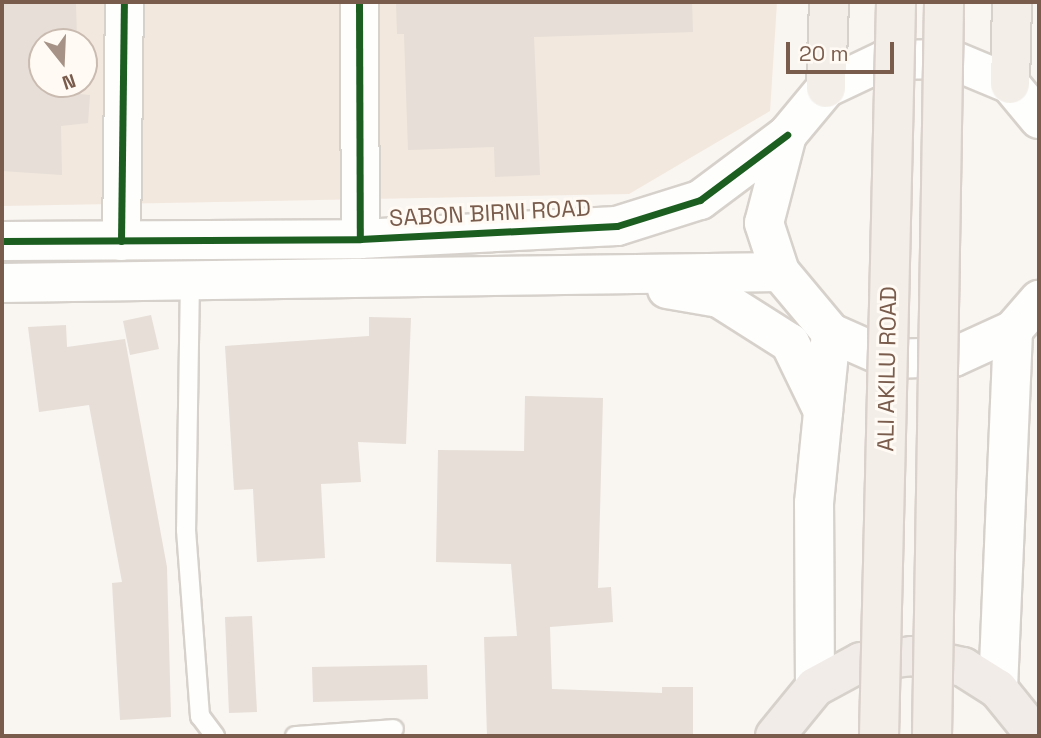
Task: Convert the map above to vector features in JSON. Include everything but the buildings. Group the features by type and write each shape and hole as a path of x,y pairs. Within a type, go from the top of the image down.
{"highway":[{"path":"775,736 815,687 861,662 912,656 963,667 998,689 1037,735"}],"main road":[{"path":"826,88 829,2"},
{"name":"ALI AKILU ROAD","path":"879,736 896,2"},
{"path":"932,736 944,2"},
{"path":"1010,84 1012,2"}],"street":[{"path":"121,241 124,2"},
{"path":"359,2 360,239"},
{"path":"1039,119 1010,84 950,58 885,60 826,88 787,135 764,223 780,272 831,333 903,358 954,357 1013,330 1039,300"},
{"name":"SABON BIRNI ROAD","path":"2,241 360,239 617,226 659,218 700,200 787,135"},
{"path":"2,283 780,272"},
{"path":"586,274 719,298 790,343 823,411"},
{"path":"998,689 1013,330"},
{"path":"815,687 814,503 831,333"}],"lane":[{"path":"190,280 186,530 200,716 215,736"},
{"path":"295,736 394,729"}],"shaded area":[{"path":"2,2 777,2 770,111 629,194 2,206"}],"cycle path":[{"path":"121,241 124,2"},
{"path":"359,2 360,239"},
{"path":"2,241 360,239 617,226 700,200 787,135"}]}
